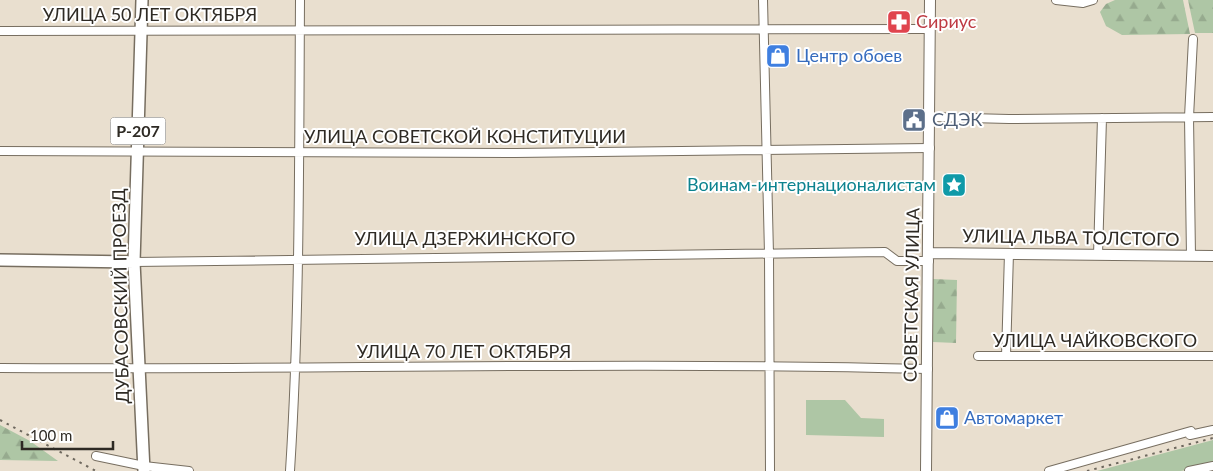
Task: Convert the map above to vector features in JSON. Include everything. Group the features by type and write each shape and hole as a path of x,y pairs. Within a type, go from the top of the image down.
{"main road":[{"name":"ДУБАСОВСКИЙ ПРОЕЗД","path":"142,0 134,262 144,469"},
{"name":"СОВЕТСКАЯ УЛИЦА","path":"926,471 930,0"},
{"name":"УЛИЦА ЛЬВА ТОЛСТОГО","path":"929,257 1009,253 1213,256"},
{"name":"УЛИЦА ДЗЕРЖИНСКОГО","path":"0,260 134,262"}],"street":[{"path":"290,471 297,368 300,0"},
{"path":"764,0 769,254 770,471"},
{"path":"1056,0 1083,3 1093,0"},
{"name":"УЛИЦА 50 ЛЕТ ОКТЯБРЯ","path":"0,30 929,29"},
{"path":"1191,256 1190,117 1193,39"},
{"path":"930,117 1008,119 1213,117"},
{"path":"1098,255 1102,118"},
{"name":"УЛИЦА СОВЕТСКОЙ КОНСТИТУЦИИ","path":"0,151 300,152 930,148"},
{"name":"УЛИЦА ДЗЕРЖИНСКОГО","path":"134,262 298,258 885,252 897,261 929,257"},
{"path":"1006,356 1009,253"},
{"name":"УЛИЦА ЧАЙКОВСКОГО","path":"978,356 1213,356"},
{"name":"УЛИЦА 70 ЛЕТ ОКТЯБРЯ","path":"0,368 139,369 507,365 928,369"},
{"path":"1049,471 1191,431 1190,434 1213,430"},
{"path":"96,456 144,469 189,471"},
{"path":"1190,471 1213,466"}],"green space":[{"path":"1115,0 1183,0 1190,34 1122,35 1106,26 1100,12 1106,4"},
{"path":"1188,0 1213,0 1213,33 1195,33"},
{"path":"933,279 957,280 956,343 933,342"},
{"path":"806,400 845,400 861,418 884,419 884,437 806,435"},
{"path":"0,425 30,441 58,461 0,460"},
{"path":"1213,440 1213,464 1181,471 1097,471"}],"railway":[{"path":"0,420 96,471"},
{"path":"1087,471 1213,438"}],"place":[{"name":"Сириус","path":"899,22"},
{"name":"Центр обоев","path":"778,56"},
{"name":"СДЭК","path":"914,120"},
{"name":"Воинам-интернационалистам","path":"954,185"},
{"name":"Автомаркет","path":"947,418"}]}
